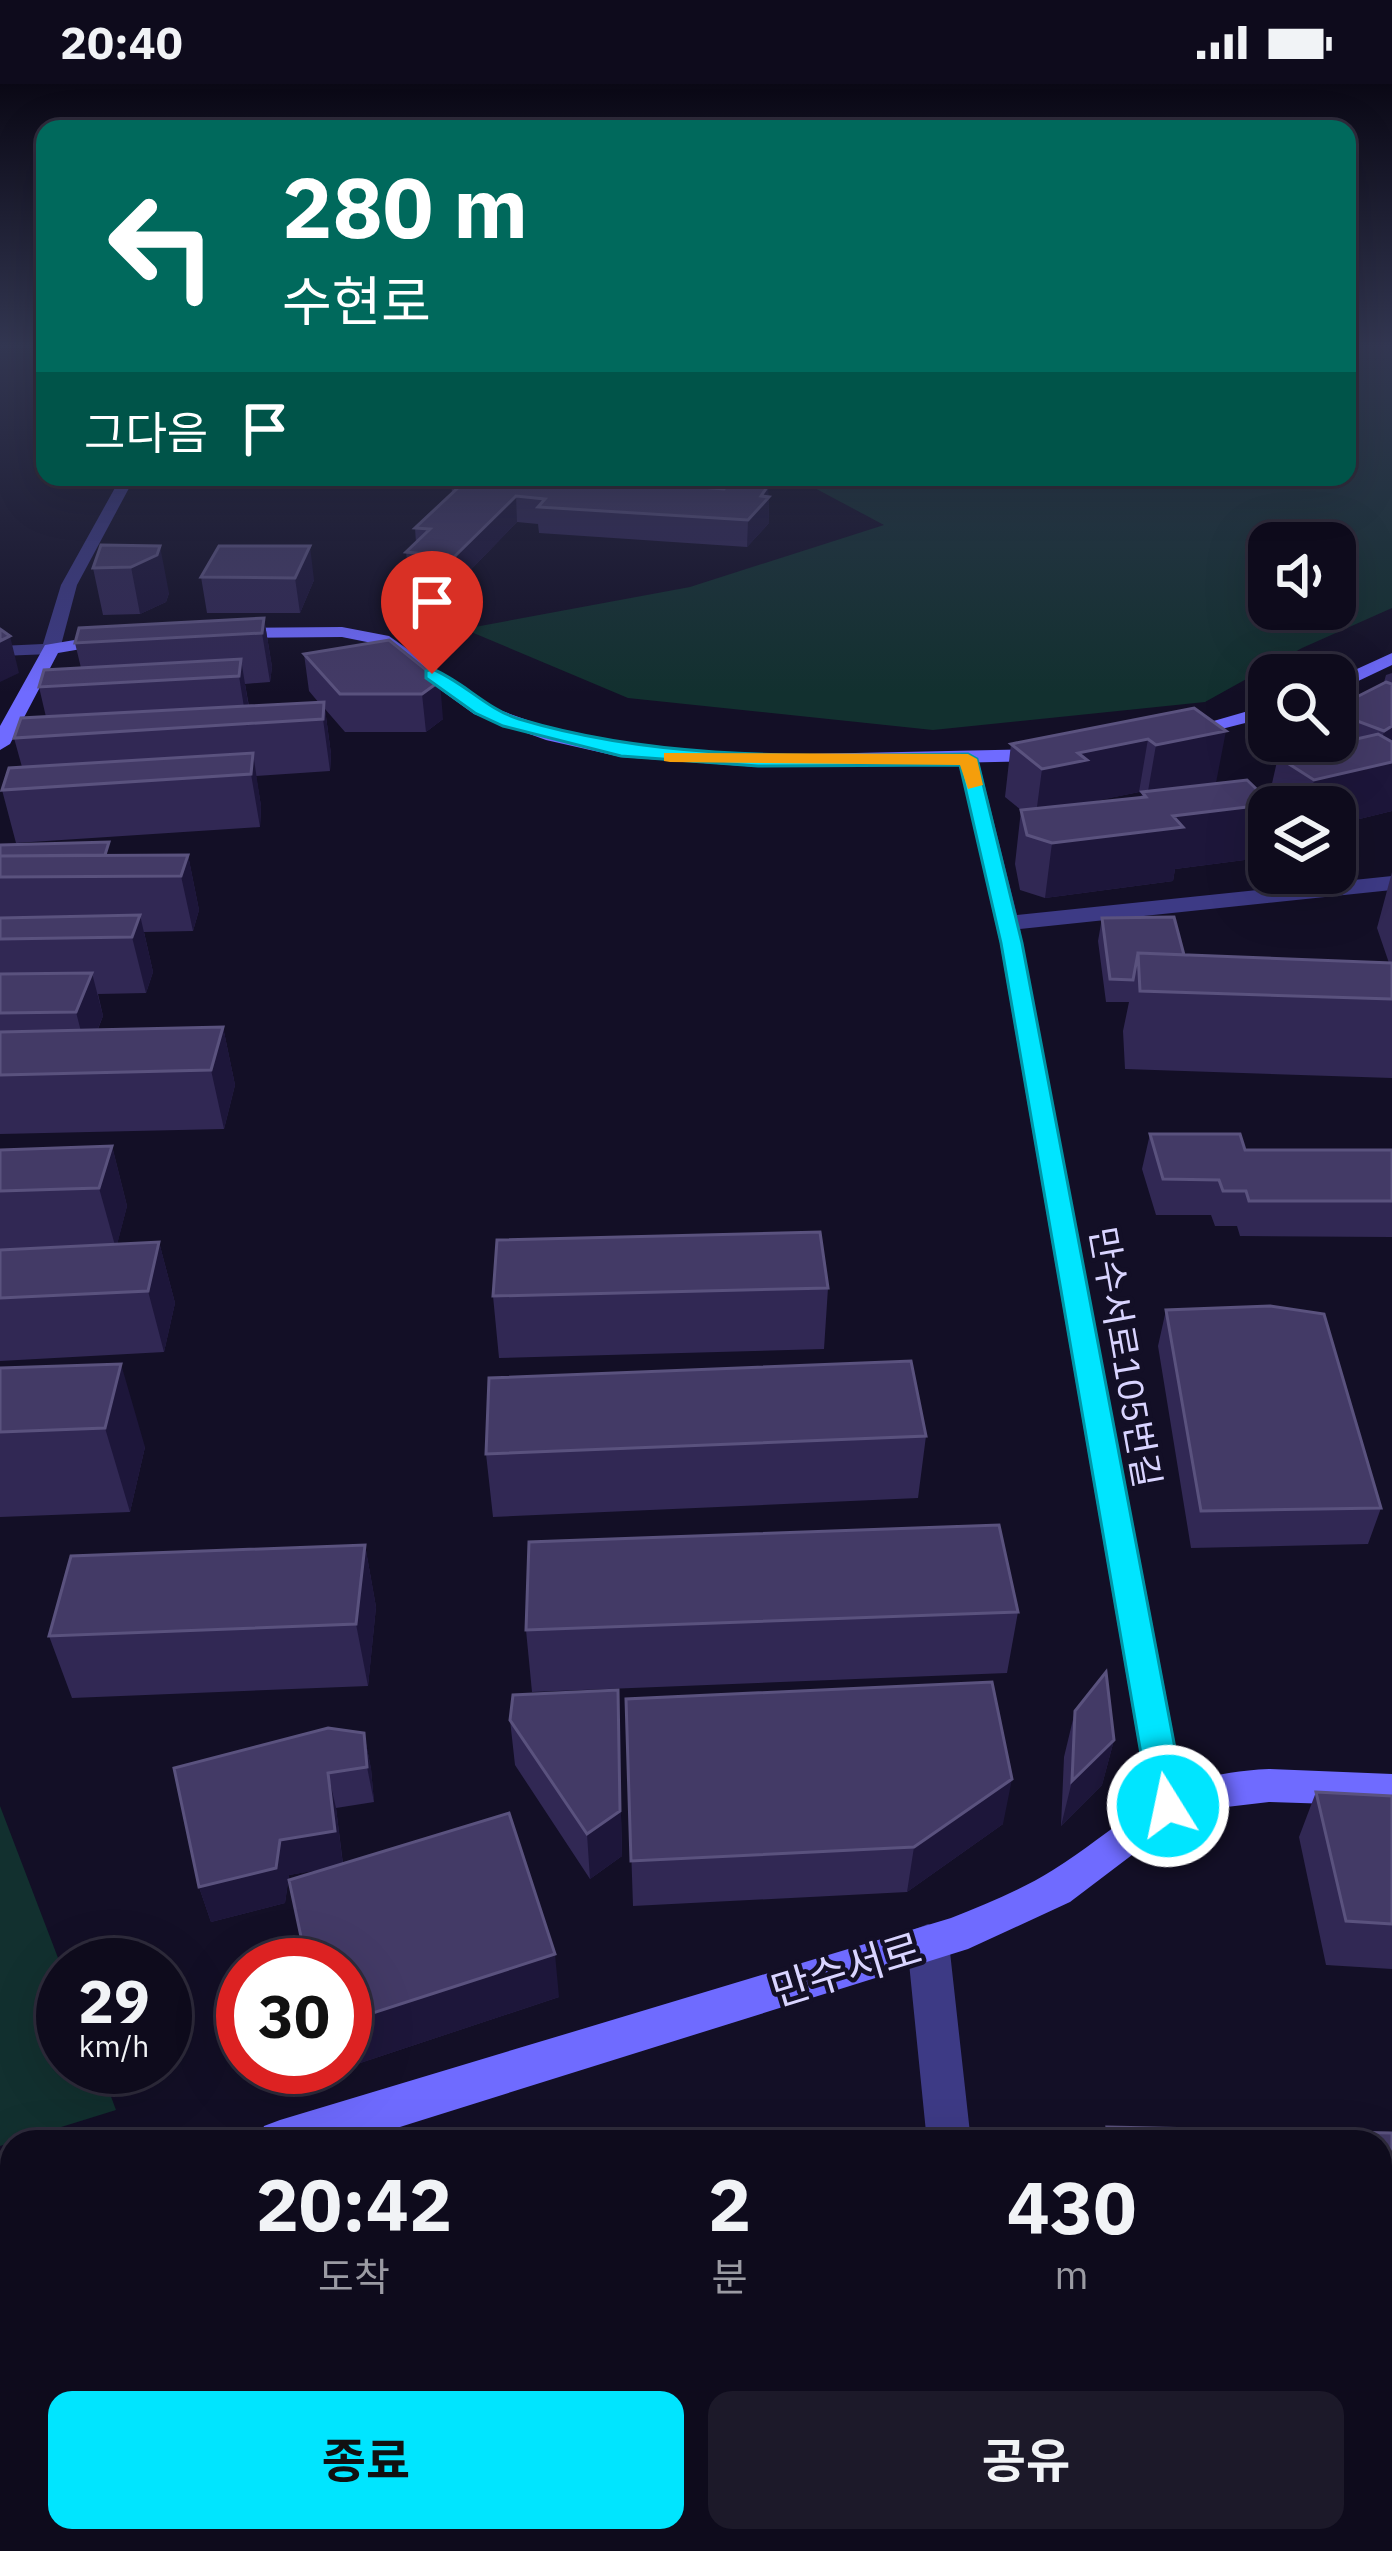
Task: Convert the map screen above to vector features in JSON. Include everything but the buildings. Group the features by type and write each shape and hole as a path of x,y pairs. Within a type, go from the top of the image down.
{"street":[{"path":"0,744 51,649 69,585 124,486"},
{"path":"209,634 342,632 383,640 482,710 554,736 621,751 758,761 1059,753"},
{"path":"0,651 145,636"},
{"path":"1356,676 1392,658"},
{"path":"1160,737 1248,717"},
{"name":"만수서로105번길","path":"968,759 1008,923 1168,1806"},
{"path":"1008,923 1392,883"},
{"name":"만수서로","path":"319,2130 928,1943 1025,1906 1072,1880 1168,1806 1203,1792 1392,1790"},
{"path":"928,1943 948,2130"}],"green space":[{"path":"1356,463 1392,463 1392,608 1356,624 1356,522 1248,522 1248,630 1342,630 1291,654 1248,654 1248,678 1205,702 933,730 628,698 464,629 690,587 884,525 811,486 1356,486"},
{"path":"0,1806 50,1938 36,1938 36,2094 110,2094 116,2110 52,2130 0,2130"}],"slow traffic":[{"path":"670,757 968,759 974,785"}],"route":[{"path":"432,674 482,710 509,722 621,751 758,761 968,759 1012,943 1168,1806"}]}
